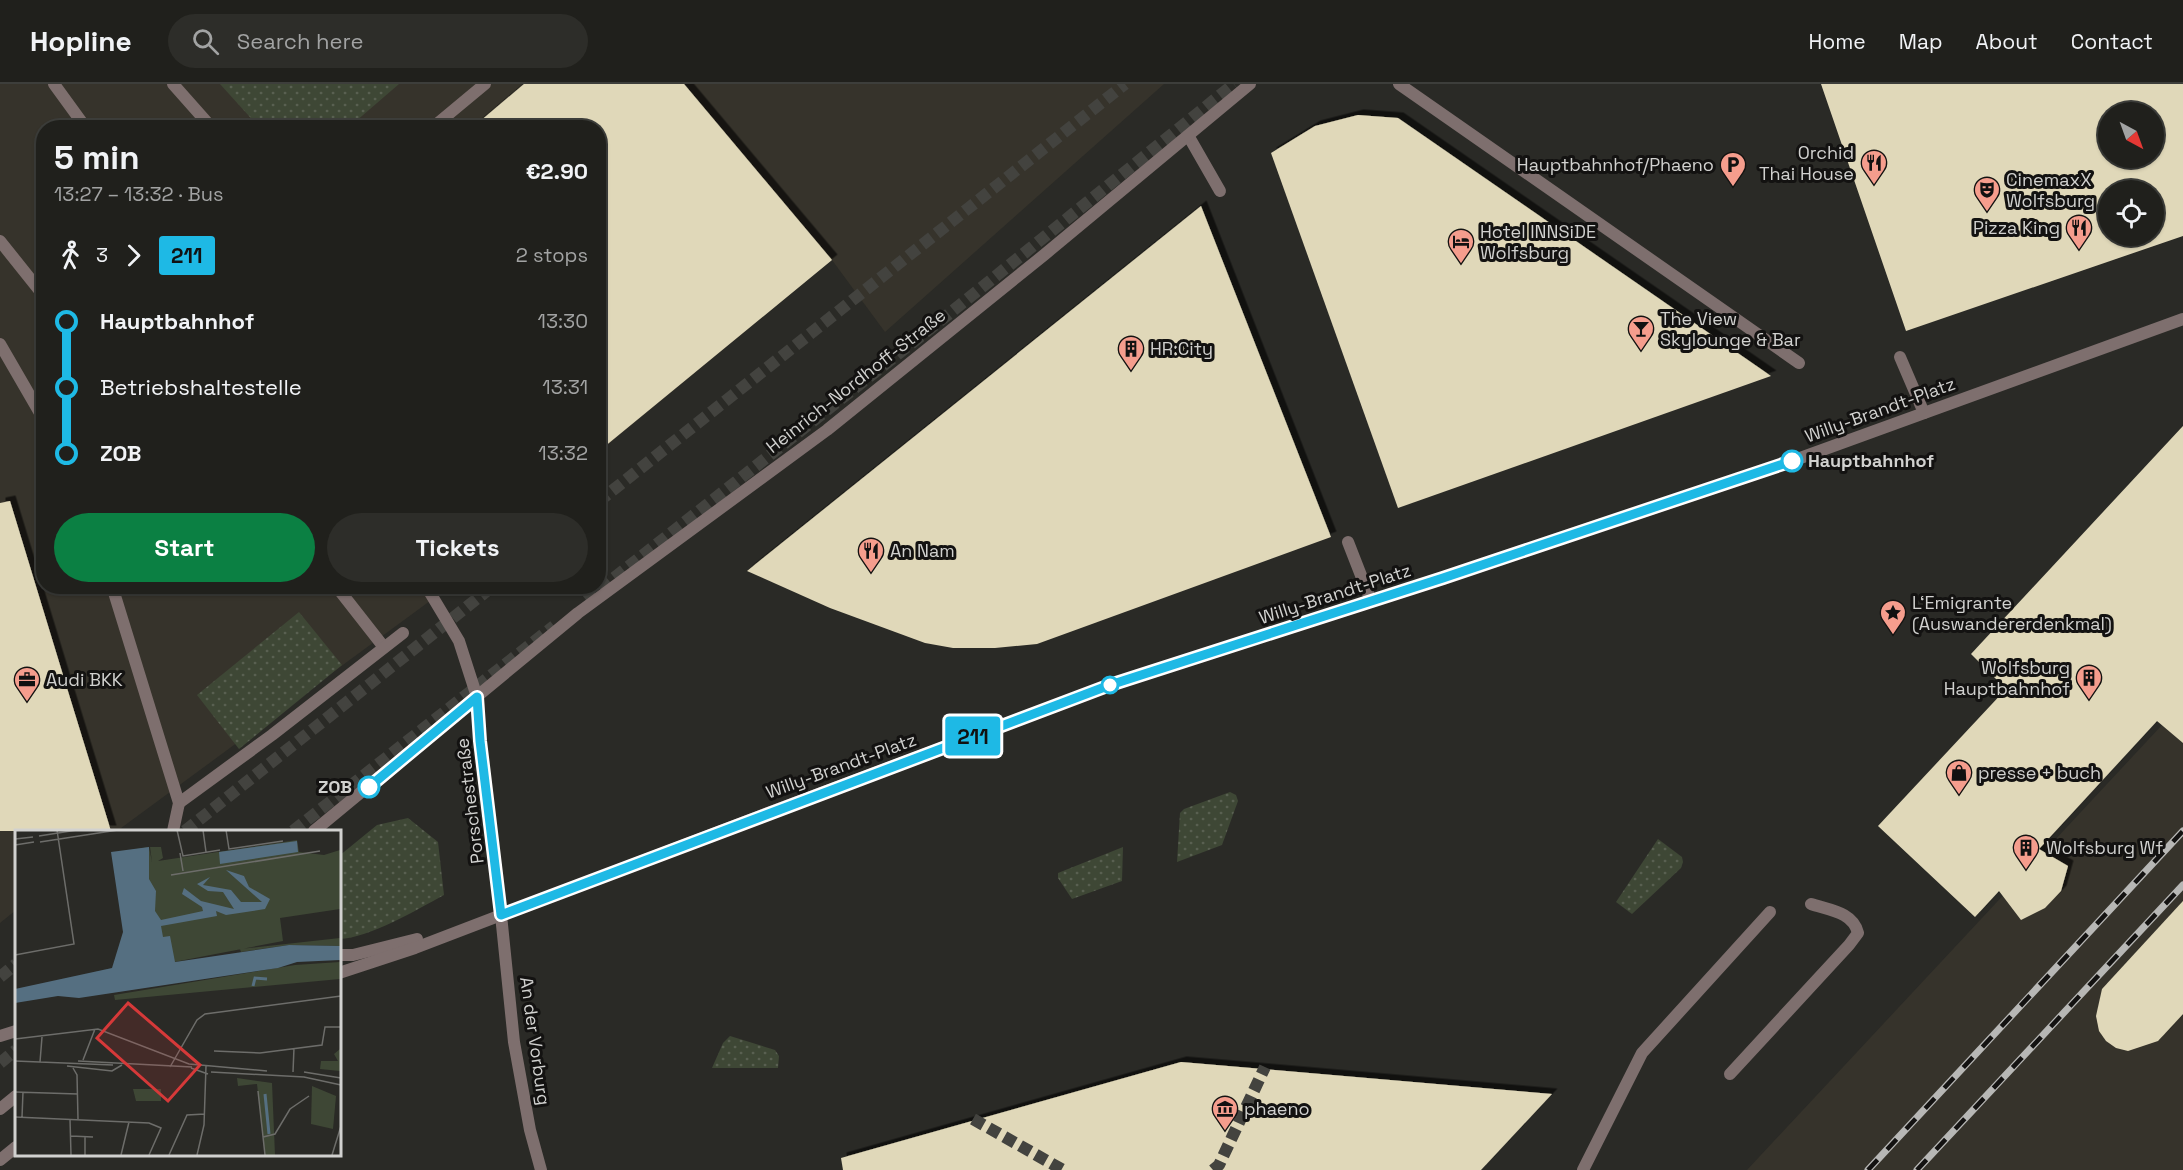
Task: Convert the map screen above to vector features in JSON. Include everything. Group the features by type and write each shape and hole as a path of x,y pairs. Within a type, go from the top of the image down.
{"street":[{"path":"54,84 80,120"},
{"path":"172,84 205,120"},
{"path":"442,120 486,84"},
{"name":"Heinrich-Nordhoff-Straße","path":"606,592 826,430 1189,137 1250,84"},
{"path":"1400,84 1799,363"},
{"path":"1189,137 1220,191"},
{"path":"0,241 36,286"},
{"name":"Willy-Brandt-Platz","path":"501,915 1110,685 1758,473 2183,319"},
{"path":"0,344 36,406"},
{"path":"1900,357 1924,413"},
{"path":"1348,542 1371,601"},
{"path":"115,594 180,803 173,830"},
{"path":"342,594 383,646"},
{"name":"Porschestraße","path":"431,594 459,641 477,697 480,741 501,915"},
{"name":"Heinrich-Nordhoff-Straße","path":"315,830 604,594"},
{"path":"180,803 403,633"},
{"path":"1730,1074 1858,933 1856,924 1849,917 1811,904"},
{"path":"1583,1170 1642,1053 1770,912"},
{"path":"340,955 353,955 405,943 501,915"},
{"path":"340,973 415,948 501,915"},
{"name":"An der Vorburg","path":"501,915 514,1042 530,1130 541,1170"},
{"path":"0,1036 15,1031"},
{"path":"0,1109 15,1097"},
{"path":"0,1160 15,1148"}],"shaded area":[{"path":"0,84 1164,84 885,332 832,260 606,446 606,120 36,120 36,594 439,594 118,830 15,830 15,911 0,923"},
{"path":"2162,725 2183,728 2183,1170 1747,1170"}],"green space":[{"path":"220,84 399,84 357,120 253,120"},
{"path":"299,612 342,665 239,749 197,695"},
{"path":"1230,792 1236,795 1238,801 1222,845 1177,862 1180,813 1184,809"},
{"path":"408,818 438,842 444,895 378,929 340,939 340,855 377,825"},
{"path":"1658,839 1682,857 1681,868 1632,914 1616,902"},
{"path":"1123,847 1122,881 1072,899 1058,878 1058,873"},
{"path":"730,1036 775,1050 779,1056 778,1068 712,1068 723,1043"}],"building":[{"path":"524,84 684,84 832,260 606,445 606,120 481,120"},
{"name":"CinemaxX Wolfsburg","path":"1821,84 2183,84 2183,236 2164,243 2164,180 2098,180 2098,246 2154,246 1906,331"},
{"name":"Hotel INNSiDE Wolfsburg","path":"1358,115 1398,118 1771,376 1398,508 1271,153 1315,126"},
{"name":"HR:City","path":"1201,206 1331,537 1037,644 995,648 953,648 925,643 830,608 747,571"},
{"name":"Wolfsburg Hauptbahnhof","path":"2183,426 2183,743 2157,721 2039,849 2068,866 2061,891 2045,908 2021,920 1999,891 1975,917 1878,826 2006,689 1971,654"},
{"path":"10,501 36,586 36,594 38,594 111,830 0,831 0,503"},
{"path":"2183,901 2183,1014 2158,1041 2128,1051 2116,1048 2106,1041 2099,1031 2096,1016 2102,989"},
{"name":"phaeno","path":"1181,1062 1552,1094 1481,1170 843,1170 841,1158"}],"tunnel":[{"path":"606,496 1125,84"},
{"path":"606,584 950,313 1234,84"},
{"path":"186,830 483,594"},
{"path":"586,600 594,594"},
{"path":"294,830 554,626"},
{"path":"0,977 15,965"},
{"path":"0,1063 15,1051"},
{"path":"1213,1170 1219,1165 1265,1067"},
{"path":"973,1119 1063,1170"}],"railway":[{"path":"1868,1170 2183,831"},
{"path":"1917,1170 2183,885"}],"bus line":[{"name":"211","path":"369,787 477,697 480,741 501,915 1110,685 1443,578 1792,461"}],"place":[{"name":"Orchid Thai House","path":"1874,186"},
{"name":"Hauptbahnhof/Phaeno","path":"1733,188"},
{"name":"CinemaxX Wolfsburg","path":"1987,213"},
{"name":"Pizza King","path":"2079,251"},
{"name":"Hotel INNSiDE Wolfsburg","path":"1461,265"},
{"name":"The View Skylounge & Bar","path":"1641,352"},
{"name":"HR:City","path":"1131,372"},
{"name":"Hauptbahnhof","path":"1792,461"},
{"name":"An Nam","path":"871,574"},
{"name":"L‘Emigrante (Auswandererdenkmal)","path":"1893,636"},
{"name":"Wolfsburg Hauptbahnhof","path":"2089,701"},
{"name":"Audi BKK","path":"27,703"},
{"name":"ZOB","path":"369,787"},
{"name":"presse + buch","path":"1959,796"},
{"name":"Wolfsburg Wf","path":"2026,871"},
{"name":"phaeno","path":"1225,1132"}]}
